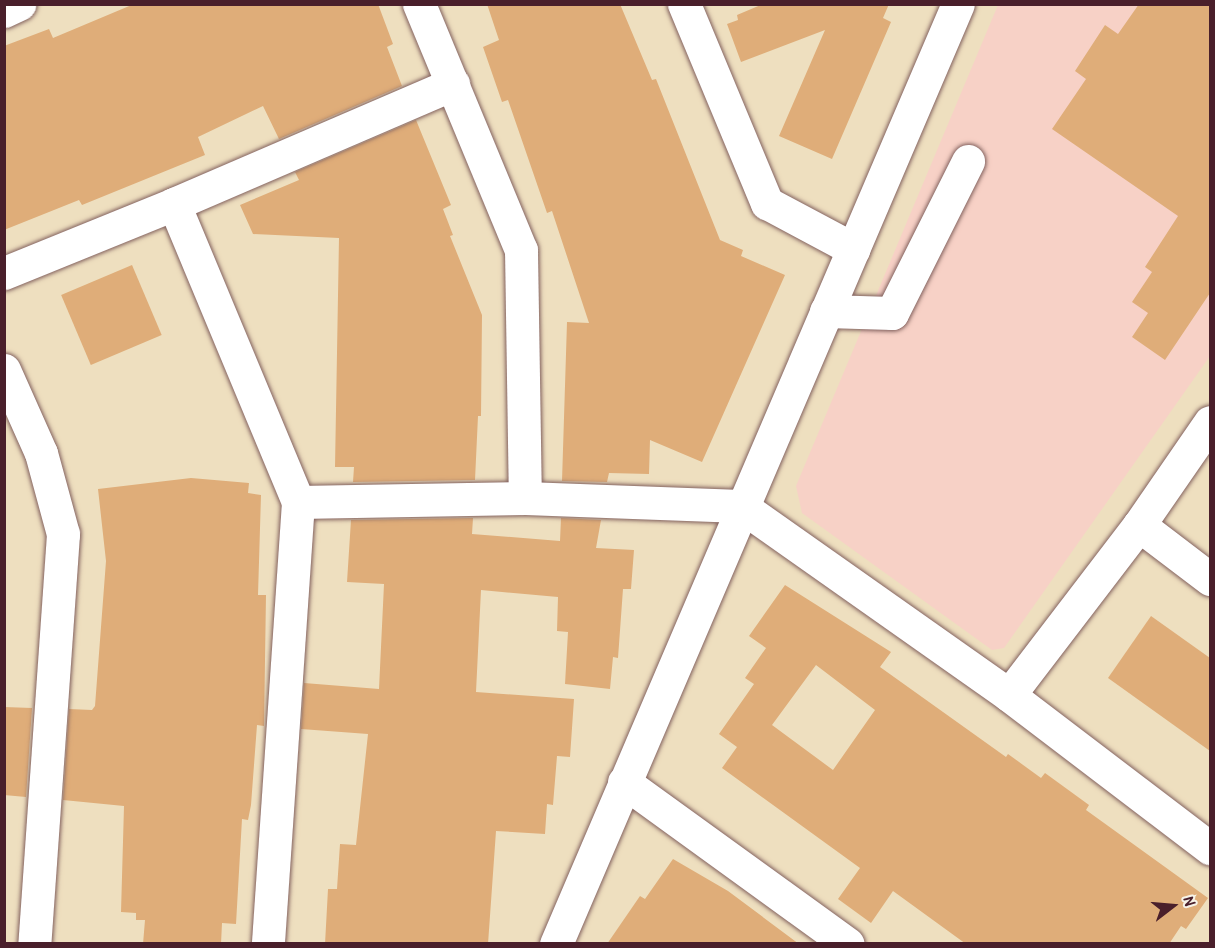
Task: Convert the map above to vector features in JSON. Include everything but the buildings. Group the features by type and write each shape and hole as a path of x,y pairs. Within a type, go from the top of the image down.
{"street":[{"path":"4,11 19,4"},
{"path":"419,4 521,250 525,498"},
{"path":"684,4 767,203 853,249"},
{"path":"556,944 741,506 958,4"},
{"path":"4,273 174,204 453,84"},
{"path":"826,311 892,313 968,161"},
{"path":"174,204 298,502 268,944"},
{"path":"4,370 41,453 63,534 34,944"},
{"path":"1010,695 1139,525 1210,422"},
{"path":"298,502 525,498 741,506 1010,695 1210,848"},
{"path":"1139,525 1210,579"},
{"path":"624,782 848,944"}],"shaded area":[{"path":"998,5 1210,5 1210,356 1004,648 992,650 802,513 796,486"}]}
